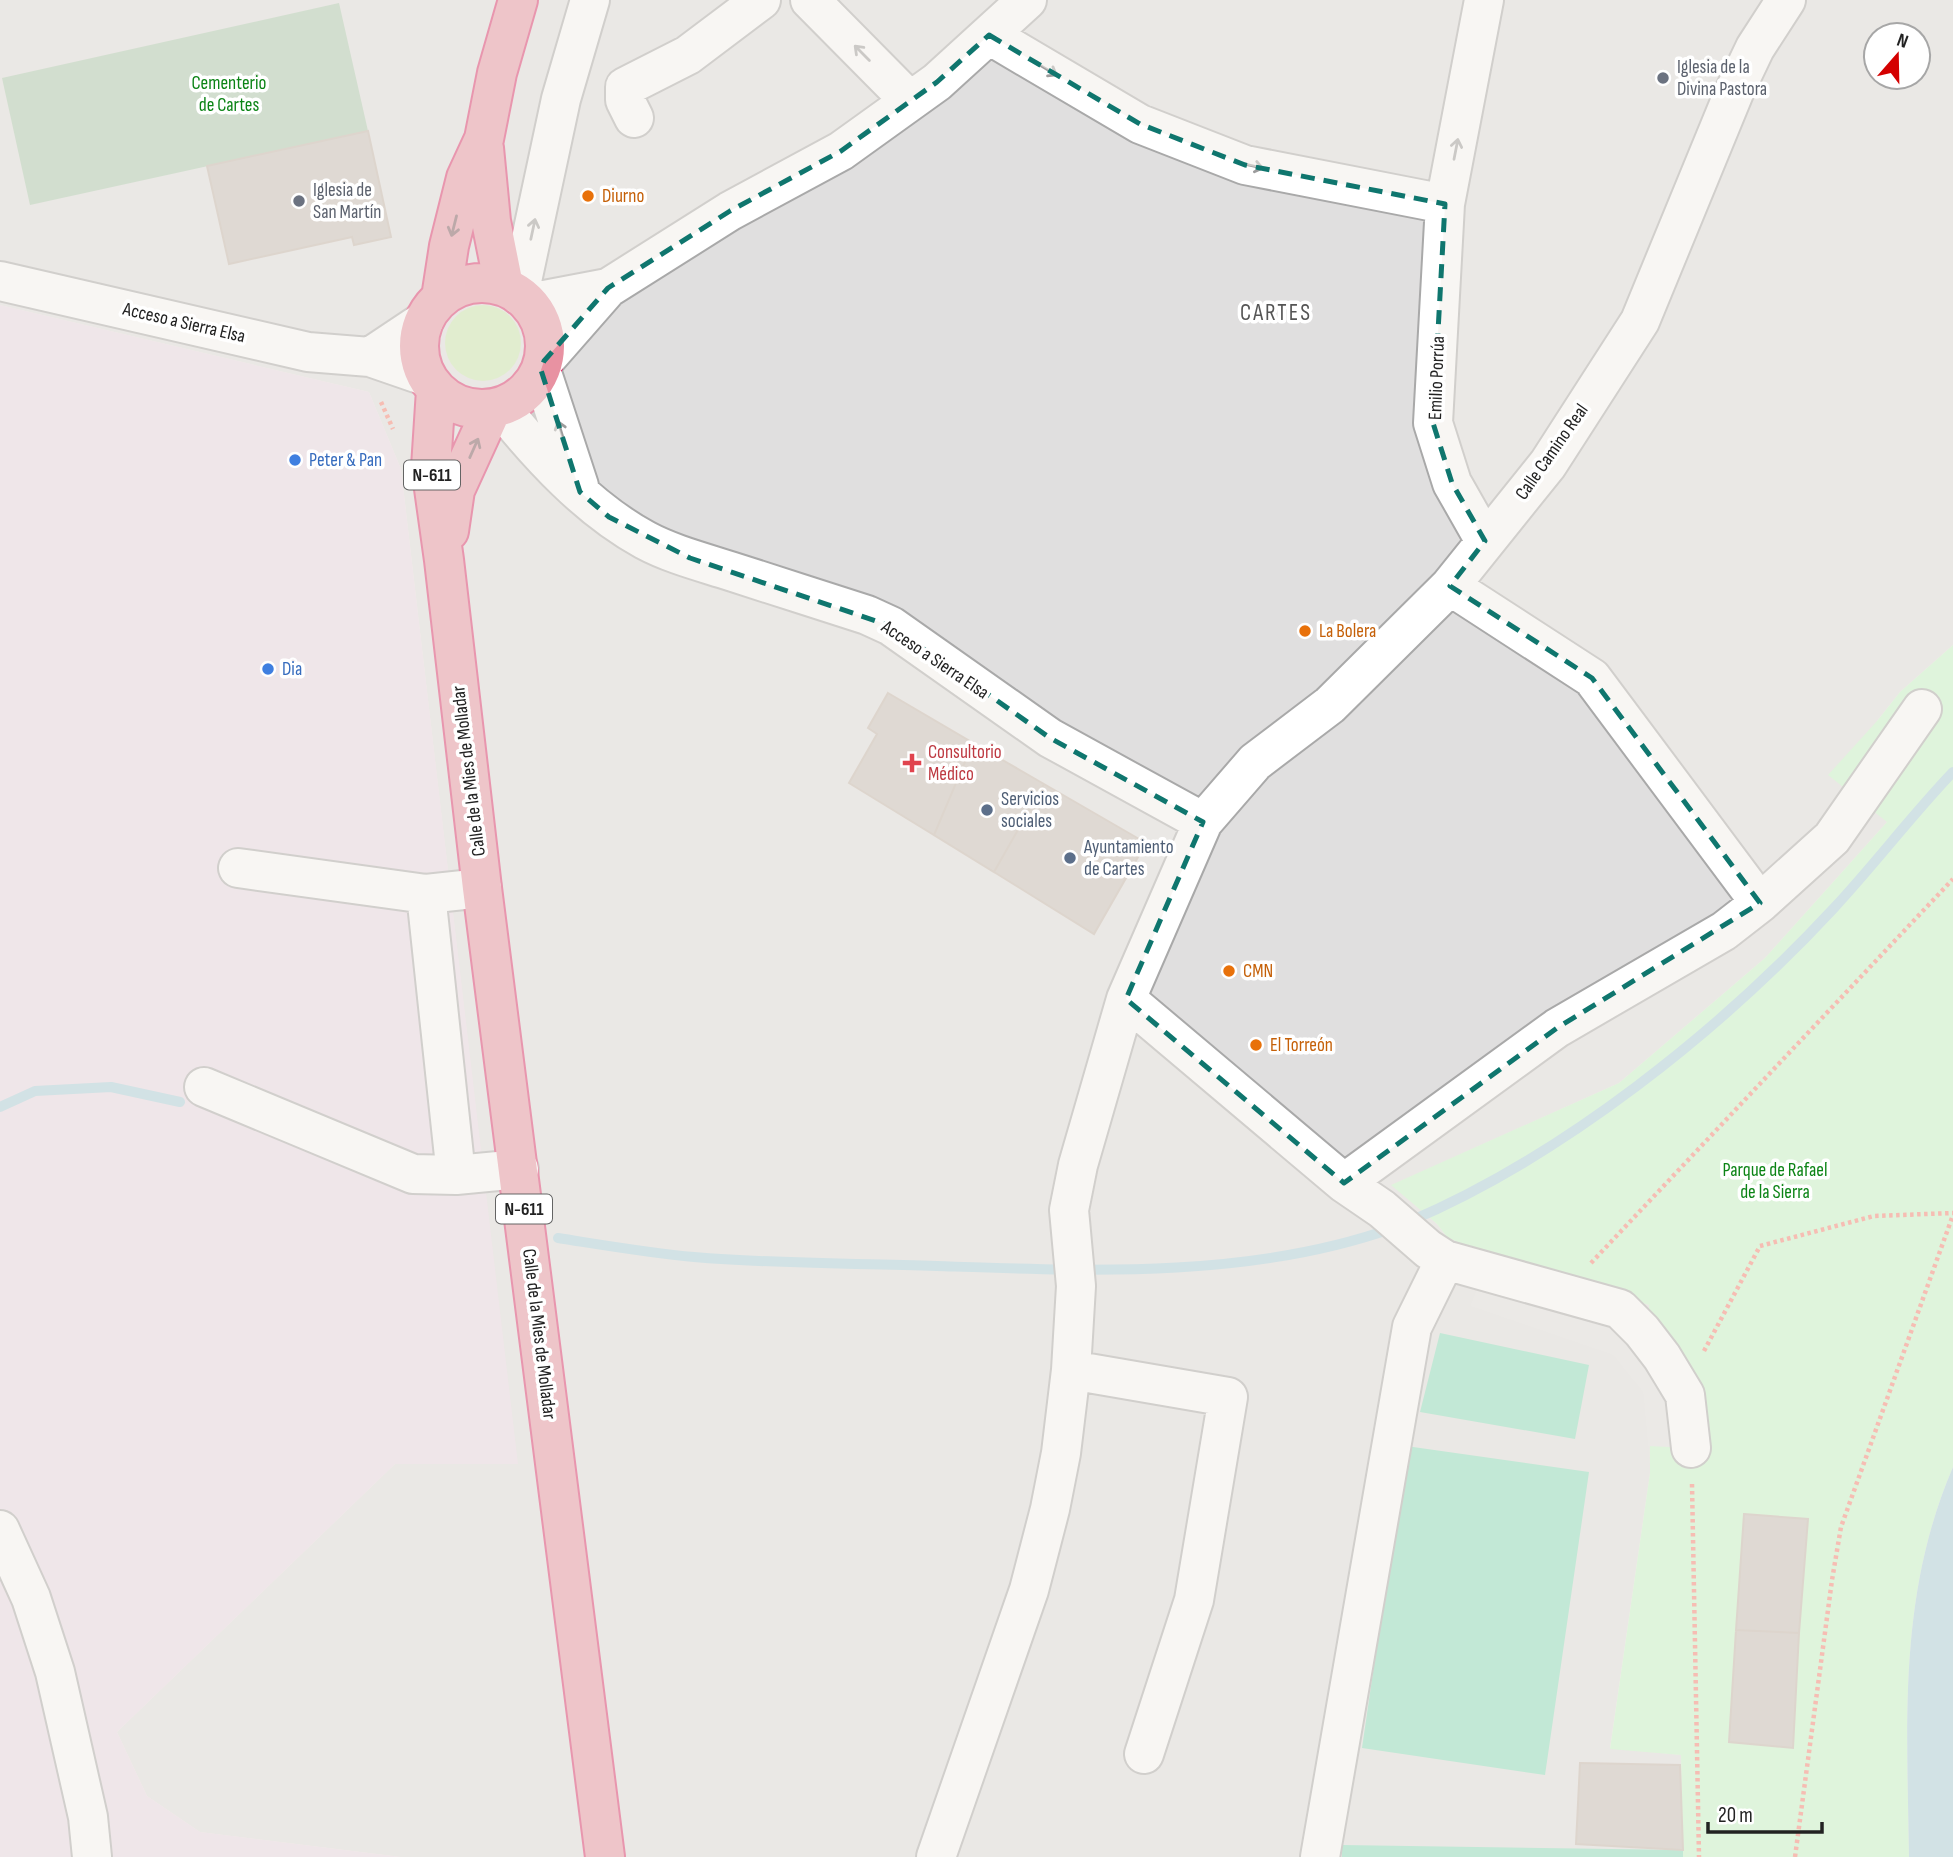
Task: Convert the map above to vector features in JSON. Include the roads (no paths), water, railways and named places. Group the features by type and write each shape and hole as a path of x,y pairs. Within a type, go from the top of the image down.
{"highway":[{"name":"N-611","path":"430,383 419,343 433,309 466,178 484,139 497,73 518,0"},
{"name":"N-611","path":"484,139 491,220 517,295 540,320 545,336 542,366 537,379 523,395 496,408"},
{"path":"433,309 455,289 471,284 517,295"},
{"path":"430,383 448,400 462,406 476,409 496,408"},
{"name":"Calle de la Mies de Molladar","path":"430,383 431,467 605,1857"},
{"name":"Calle de la Mies de Molladar","path":"444,560 455,490 496,408"}],"street":[{"path":"590,0 561,99 517,295 608,288"},
{"path":"634,118 625,100 625,87 688,55 761,0"},
{"path":"810,0 911,101"},
{"path":"580,492 542,366 608,288 730,211 841,151 937,82 1027,0"},
{"name":"Emilio Porrúa","path":"1484,0 1445,204 1433,423 1452,482 1485,541"},
{"name":"Calle Camino Real","path":"936,1857 1028,1590 1050,1509 1059,1465 1071,1370 1076,1286 1069,1210 1078,1165 1126,999 1203,822 1255,762 1331,705 1450,586 1548,464 1640,321 1735,90 1755,48 1786,0"},
{"path":"989,35 1140,124 1245,165 1445,204"},
{"name":"Acceso a Sierra Elsa","path":"0,281 309,352 370,357 430,383"},
{"path":"370,357 433,309"},
{"name":"Acceso a Sierra Elsa","path":"496,408 580,492 609,517 646,541 690,558 867,615 891,626 1050,738 1203,822"},
{"path":"1450,586 1592,678 1760,903"},
{"path":"1344,1183 1557,1028 1692,950 1760,903 1832,838 1922,709"},
{"path":"238,869 426,894 482,888"},
{"path":"426,894 456,1175"},
{"path":"1126,999 1344,1183 1382,1209 1436,1254 1620,1309 1662,1357 1685,1395 1691,1448"},
{"path":"204,1087 413,1174 456,1175 519,1169"},
{"path":"1320,1857 1412,1327 1436,1254"},
{"path":"1071,1370 1228,1397 1194,1600 1144,1754"},
{"path":"0,1530 31,1598 55,1672 88,1817 92,1857"}],"water":[{"path":"1953,1467 1953,1857 1909,1857 1907,1757 1914,1611 1935,1515"}],"waterway":[{"path":"1408,1222 1466,1195 1524,1163 1581,1126 1690,1044 1790,954 1953,772"},
{"path":"0,1107 35,1091 111,1087 180,1102"},
{"path":"558,1238 724,1259 1109,1270 1225,1264 1282,1256 1393,1228"}],"place":[{"name":"Iglesia de la Divina Pastora","path":"1663,78"},
{"name":"Diurno","path":"588,196"},
{"name":"Iglesia de San Martín","path":"299,201"},
{"name":"Peter & Pan","path":"295,460"},
{"name":"La Bolera","path":"1305,631"},
{"name":"Dia","path":"268,669"},
{"name":"Consultorio Médico","path":"912,763"},
{"name":"Servicios sociales","path":"987,810"},
{"name":"Ayuntamiento de Cartes","path":"1070,858"},
{"name":"CMN","path":"1229,971"},
{"name":"El Torreón","path":"1256,1045"}],"district":[{"name":"CARTES","path":"1276,313"}],"park label":[{"name":"Cementerio de Cartes","path":"229,94"},
{"name":"Parque de Rafael de la Sierra","path":"1775,1181"}]}
